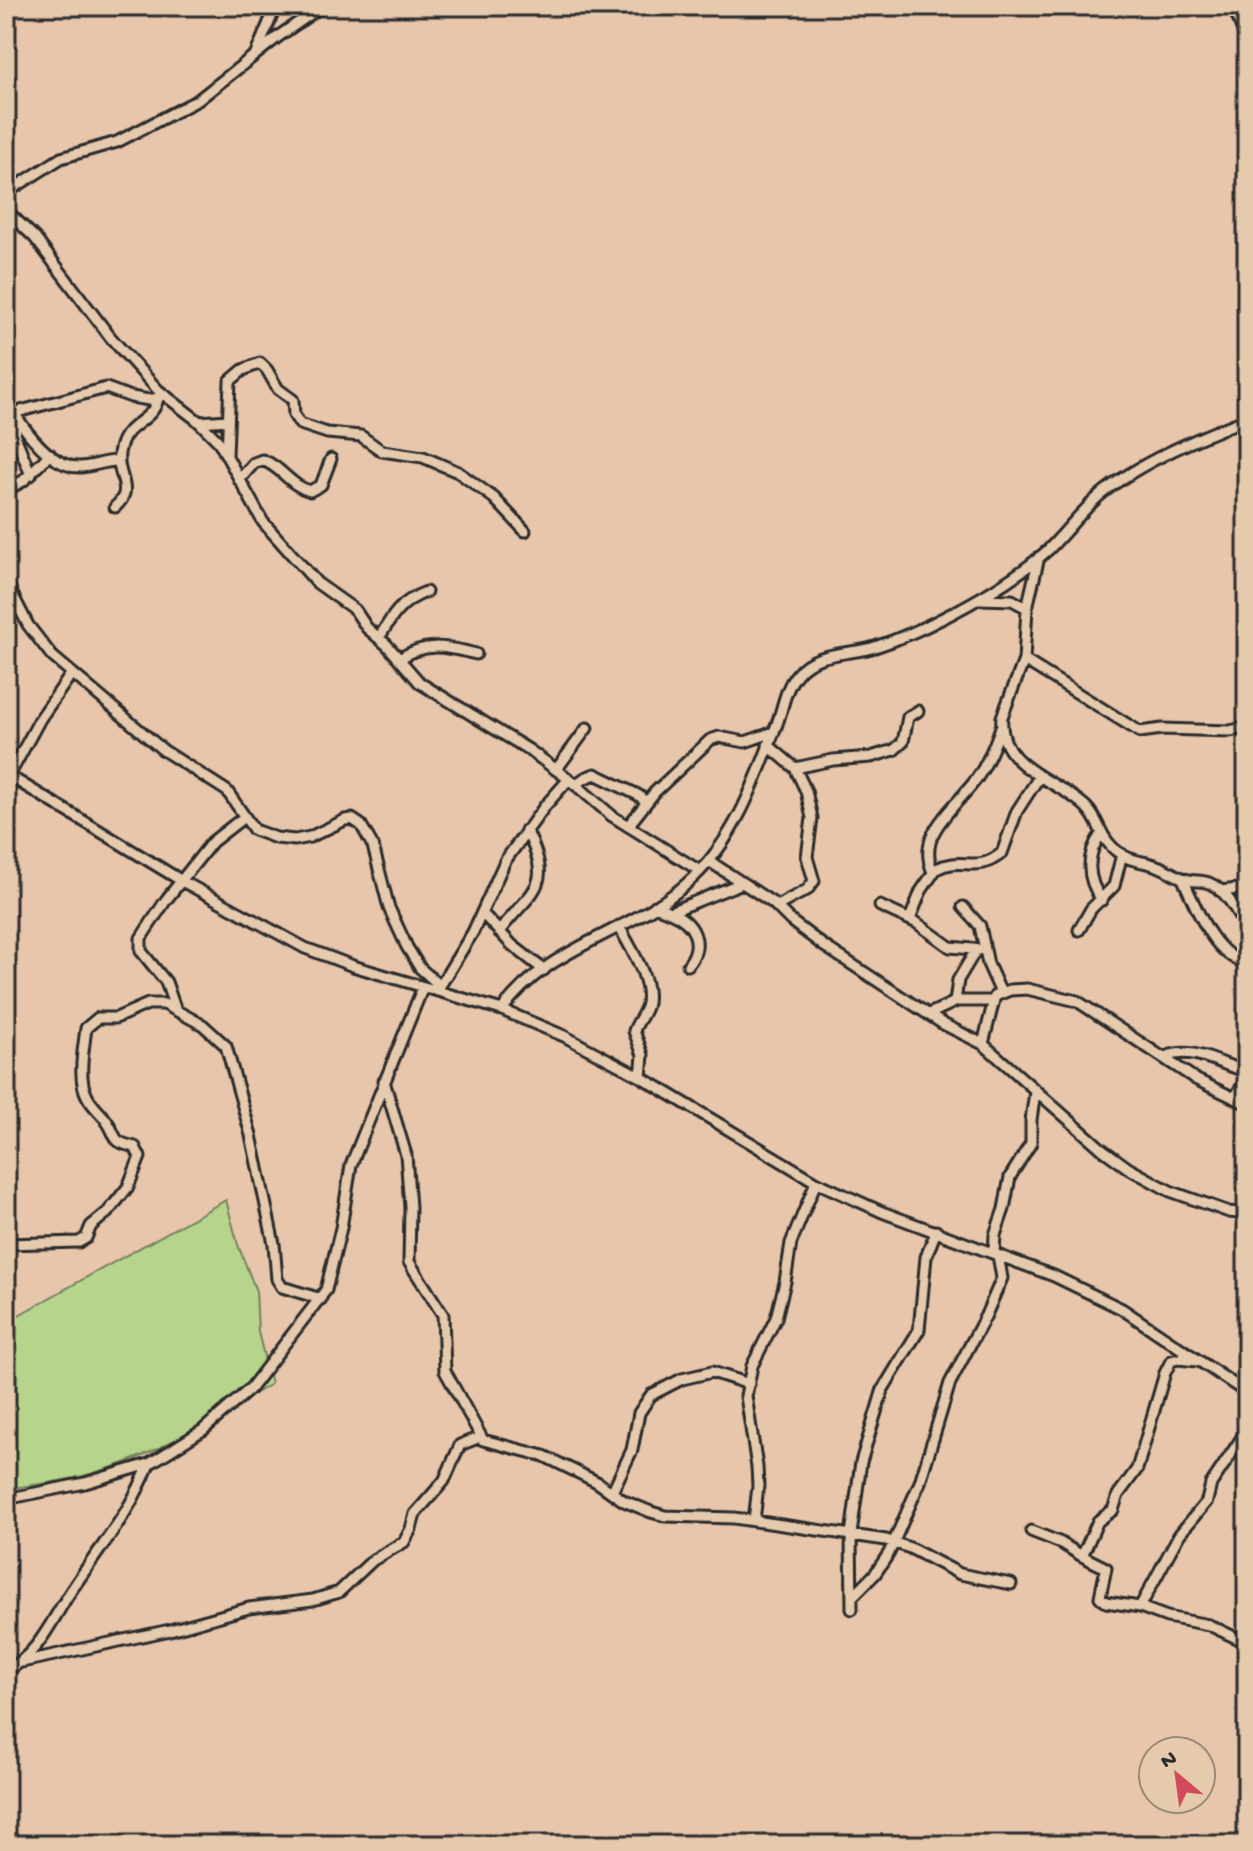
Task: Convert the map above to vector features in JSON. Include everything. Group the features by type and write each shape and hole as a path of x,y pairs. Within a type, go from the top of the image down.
{"street":[{"path":"255,54 276,6"},
{"path":"6,193 61,158 101,148 182,109 216,87 255,54 322,6"},
{"path":"1233,6 1247,41"},
{"path":"300,8 308,15"},
{"path":"6,210 35,238 111,338 160,396 199,422 219,442 263,522 317,583 350,606 420,683 556,770 628,826 700,871"},
{"path":"227,455 230,381 241,371 260,363 281,392 293,400 294,415 300,424 327,433 361,436 382,451 423,457 458,472 494,498 525,531"},
{"path":"12,416 106,388 149,400 160,396"},
{"path":"115,507 127,490 117,461 125,434 151,414 160,396"},
{"path":"12,416 50,454 68,466 117,461"},
{"path":"12,416 15,436 31,475"},
{"path":"502,1010 522,986 544,970 655,906 709,861 734,826 774,732 789,687 805,665 815,660 873,648 978,599 1039,557 1113,485 1191,443 1247,419"},
{"path":"199,422 228,420"},
{"path":"6,490 31,475 50,454"},
{"path":"239,480 254,463 262,460 279,469 294,484 310,491 321,485 331,459"},
{"path":"933,872 927,856 931,836 979,777 1001,727 1003,708 1018,681 1024,660 1027,608 1039,557"},
{"path":"6,582 34,633 52,656 163,750 227,791 254,830 285,840 310,837 345,820 352,819 361,825 373,846 389,908 407,947 438,988"},
{"path":"379,638 404,602 426,592"},
{"path":"978,599 1012,600 1027,608"},
{"path":"399,659 420,646 476,654"},
{"path":"1024,660 1140,732 1162,729 1230,731 1247,727"},
{"path":"72,673 40,719 8,775 182,881 305,948 353,966 423,987 438,988 564,1036 641,1077 816,1182 882,1212 1054,1276 1122,1309 1247,1393"},
{"path":"795,768 833,760 871,757 894,750 903,742 906,720 918,711"},
{"path":"1001,727 1016,756 1039,777 1086,807 1101,834 1122,854 1133,861 1161,867 1183,879 1210,883 1232,903 1247,930"},
{"path":"556,770 587,728"},
{"path":"628,826 689,757 712,739 745,742 774,732"},
{"path":"768,745 795,768 812,818 807,857 815,880 807,890 777,906"},
{"path":"438,988 473,932 497,874 526,830 572,782 595,774 647,802"},
{"path":"910,919 921,891 933,872 942,866 960,863 978,866 1002,853 1017,811 1039,777"},
{"path":"175,1008 166,982 145,958 140,946 141,938 212,842 244,817"},
{"path":"499,932 538,887 539,859 526,830"},
{"path":"1101,834 1088,865 1093,886 1102,900"},
{"path":"1079,930 1087,914 1118,878 1122,854"},
{"path":"709,861 777,906 806,934 929,1014 983,1044 1035,1092 1128,1168 1170,1191 1229,1212 1247,1214"},
{"path":"1183,879 1207,928 1226,953 1247,963"},
{"path":"670,912 742,883"},
{"path":"1220,891 1247,888"},
{"path":"655,906 682,919 697,940 696,952 688,965"},
{"path":"880,906 910,919 950,947 980,950"},
{"path":"963,907 980,926 980,950 1001,993"},
{"path":"482,913 499,932 544,970"},
{"path":"619,926 637,960 647,993 647,1003 634,1031 642,1050 641,1077"},
{"path":"955,1002 958,980 980,950"},
{"path":"6,1499 85,1483 149,1464 229,1410 250,1389 321,1299 329,1282 351,1165 423,987"},
{"path":"983,1044 993,1001 1001,993 1027,989 1077,1001 1197,1080 1247,1104"},
{"path":"164,1004 170,994"},
{"path":"929,1014 955,1002 993,1001"},
{"path":"6,1244 79,1242 86,1238 91,1226 108,1212 128,1187 139,1166 140,1157 135,1147 118,1144 110,1126 87,1096 83,1080 86,1028 98,1018 116,1018 148,1004 164,1004 216,1035 226,1046 251,1135 280,1284 321,1299"},
{"path":"1165,1057 1190,1052 1247,1071 1245,1082 1234,1098"},
{"path":"384,1081 406,1155 410,1207 409,1262 443,1315 445,1371 480,1437 492,1444 544,1456 640,1509 665,1516 734,1518 894,1542 960,1574 1011,1584"},
{"path":"853,1596 875,1574 894,1542 920,1482 950,1383 1000,1283 1003,1274 996,1254 995,1235 1010,1177 1031,1143 1035,1092"},
{"path":"754,1521 758,1486 745,1405 752,1366 776,1318 791,1243 816,1182"},
{"path":"852,1609 851,1534 865,1443 883,1389 919,1330 926,1257 936,1231"},
{"path":"1082,1556 1098,1521 1113,1510 1118,1495 1135,1472 1171,1361 1200,1361"},
{"path":"612,1492 632,1450 639,1413 651,1395 682,1379 712,1372 749,1384"},
{"path":"1140,1607 1179,1535 1207,1501 1211,1484 1247,1430"},
{"path":"22,1662 155,1634 249,1608 313,1600 339,1592 373,1560 404,1542 415,1514 444,1481 460,1445 480,1437"},
{"path":"6,1671 22,1662 42,1641 74,1587 127,1513 149,1464"},
{"path":"1031,1531 1061,1543 1106,1568 1102,1600 1209,1625 1247,1643"}],"green space":[{"path":"226,1200 238,1245 256,1291 258,1332 271,1384 152,1452 71,1479 6,1489 6,1322"}]}
